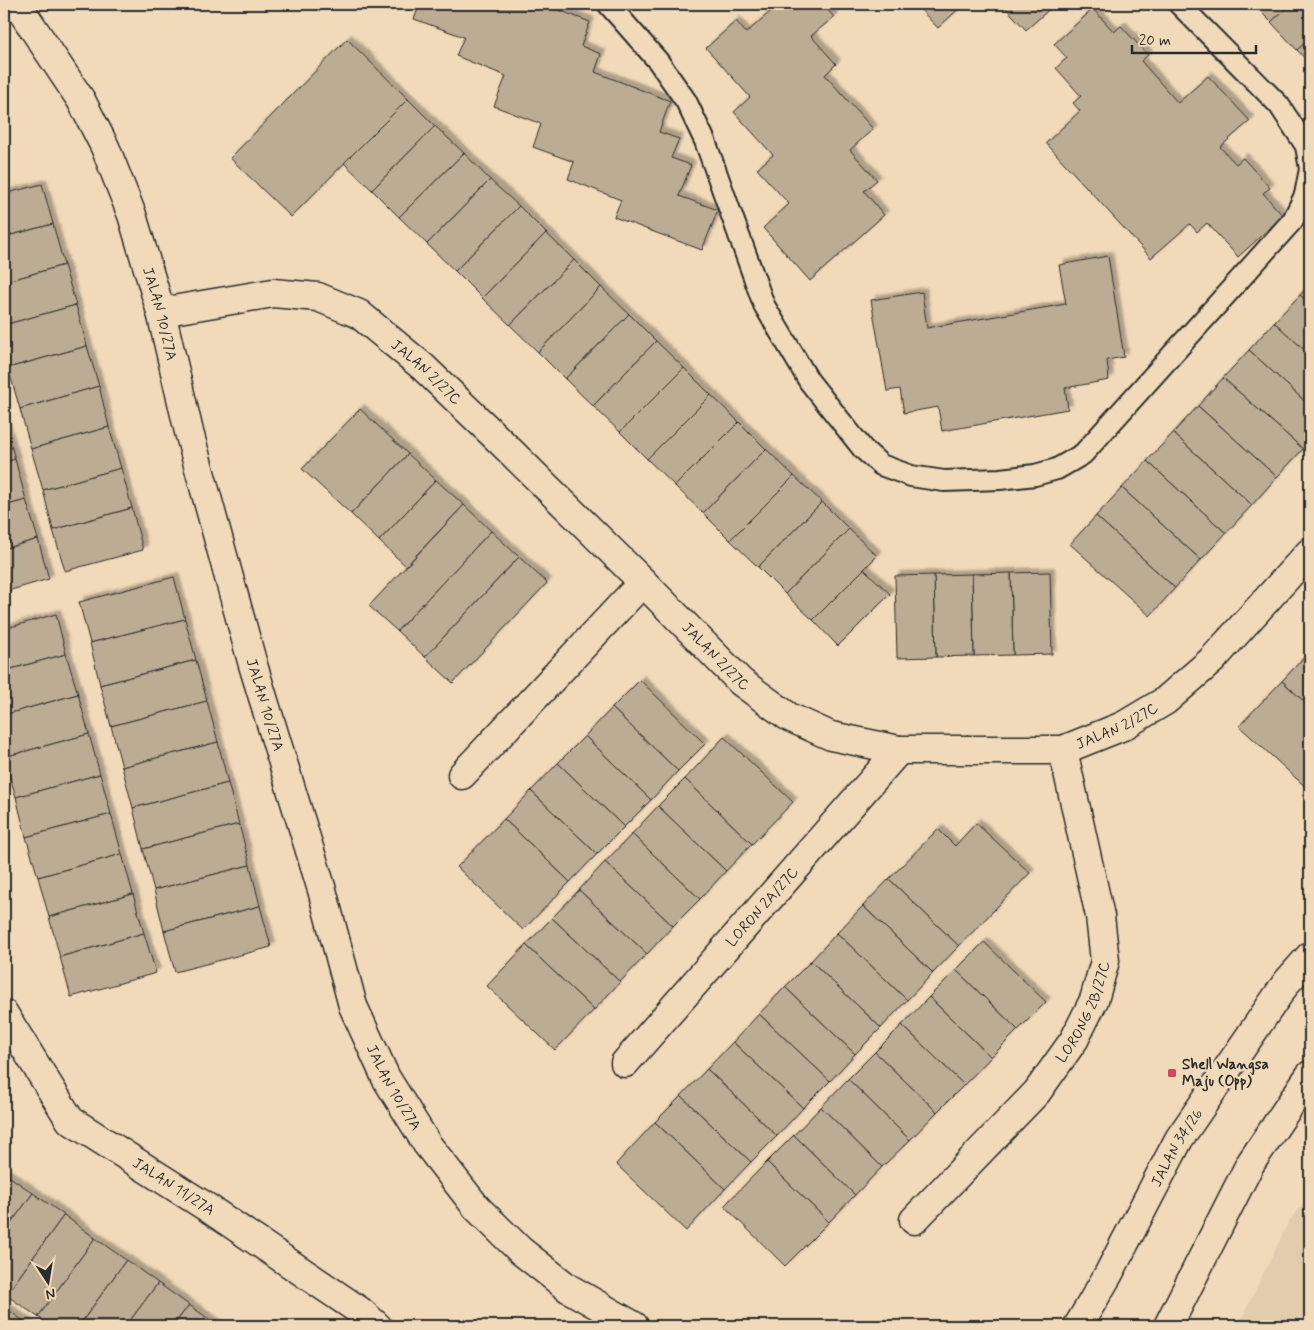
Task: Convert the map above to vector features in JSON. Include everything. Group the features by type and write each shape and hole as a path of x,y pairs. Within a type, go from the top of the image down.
{"street":[{"name":"JALAN 10/27A","path":"16,4 81,100 105,147 132,215 162,312 189,432 253,664 322,890 353,1006 386,1078 427,1144 477,1208 521,1251 568,1288 634,1326"},
{"name":"JALAN 2/27C","path":"162,312 273,293 318,297 359,314 423,367 643,582 740,682 790,717 832,736 899,750 1063,750 1123,726 1165,701 1211,661 1310,552"},
{"path":"462,775 643,582"},
{"name":"LORON 2A/27C","path":"625,1062 899,750"},
{"name":"LORONG 2B/27C","path":"914,1220 1037,1092 1074,1040 1094,1000 1105,961 1100,916 1063,750"},
{"name":"JALAN 34/26","path":"1078,1326 1108,1275 1179,1139 1287,982 1310,956"},
{"name":"JALAN 11/27A","path":"4,1014 70,1120 208,1208 360,1311 377,1326"},
{"path":"1168,1326 1250,1164 1310,1075"}],"lane":[{"path":"608,4 658,61 686,101 705,141 764,305 809,381 863,449 881,465 911,476 944,481 1035,475 1057,468 1083,454 1293,220 1305,195 1310,169 1306,146 1296,128 1279,105 1179,4"}],"shaded area":[{"path":"1310,1195 1310,1326 1238,1326 1289,1221"}],"building":[{"path":"420,4 543,4 590,22 581,46 601,54 595,72 670,101 659,132 679,139 671,158 691,165 679,196 718,210 702,250 614,217 621,200 568,179 574,162 533,147 541,124 494,106 506,76 456,56 464,37 414,19"},
{"path":"779,4 822,4 834,17 811,36 836,64 825,75 873,129 850,150 877,180 864,191 884,215 810,281 763,228 789,204 757,169 773,155 734,112 750,97 706,48 736,21 746,33"},
{"path":"915,4 964,4 938,28"},
{"path":"1002,4 1055,4 1026,30"},
{"path":"1253,4 1291,4 1271,22"},
{"path":"1291,4 1310,4 1310,38 1297,50 1271,22"},
{"path":"1093,9 1114,32 1121,26 1148,55 1141,61 1178,103 1208,76 1250,121 1220,147 1236,164 1243,158 1270,188 1263,193 1283,216 1238,257 1207,223 1197,232 1190,224 1151,258 1046,143 1080,111 1073,103 1081,96 1056,68 1067,58 1054,44"},
{"path":"1310,38 1310,64 1297,50"},
{"path":"347,39 408,99 291,217 230,158"},
{"path":"408,99 435,126 372,190 344,163"},
{"path":"435,126 464,153 399,217 372,190"},
{"path":"464,153 490,180 427,244 399,217"},
{"path":"490,180 519,206 455,271 427,244"},
{"path":"42,184 53,224 4,237 4,194"},
{"path":"519,206 546,233 482,298 455,271"},
{"path":"53,224 64,265 4,282 4,237"},
{"path":"546,233 574,260 510,325 482,298"},
{"path":"1108,256 1124,357 1107,360 1109,380 1065,388 1068,409 942,431 938,407 904,413 900,389 887,391 871,300 922,292 927,328 1066,304 1059,265"},
{"path":"574,260 601,287 538,352 510,325"},
{"path":"64,265 76,305 4,325 4,282"},
{"path":"1310,283 1310,304 1300,295"},
{"path":"601,287 629,314 565,379 538,352"},
{"path":"1300,295 1310,304 1310,355 1274,322"},
{"path":"76,305 87,346 8,368 4,351 4,325"},
{"path":"629,314 656,341 593,406 565,379"},
{"path":"1274,322 1310,355 1310,406 1249,350"},
{"path":"656,341 684,368 620,432 593,406"},
{"path":"87,346 99,386 20,409 8,368"},
{"path":"1249,350 1310,406 1310,441 1303,449 1223,378"},
{"path":"684,368 711,395 647,459 620,432"},
{"path":"1223,378 1303,449 1277,477 1198,406"},
{"path":"99,386 109,427 31,449 20,409"},
{"path":"711,395 739,422 675,486 647,459"},
{"path":"1198,406 1277,477 1252,505 1173,433"},
{"path":"360,409 408,454 351,514 302,469"},
{"path":"4,422 15,459 4,463"},
{"path":"739,422 766,449 703,513 675,486"},
{"path":"109,427 121,468 43,490 31,449"},
{"path":"1173,433 1252,505 1226,533 1147,461"},
{"path":"766,449 794,476 730,540 703,513"},
{"path":"408,454 436,480 379,541 351,514"},
{"path":"15,459 26,500 4,506 4,463"},
{"path":"1147,461 1226,533 1201,560 1122,488"},
{"path":"121,468 132,508 53,530 43,490"},
{"path":"794,476 822,502 758,567 730,540"},
{"path":"436,480 464,505 406,566 379,541"},
{"path":"1122,488 1201,560 1175,588 1096,516"},
{"path":"26,500 38,539 4,549 4,506"},
{"path":"822,502 849,529 785,594 758,567"},
{"path":"464,505 491,531 397,631 369,606"},
{"path":"132,508 143,550 65,571 53,530"},
{"path":"1096,516 1175,588 1150,616 1070,544"},
{"path":"849,529 877,556 813,620 785,594"},
{"path":"491,531 519,557 425,657 397,631"},
{"path":"38,539 49,579 4,592 4,549"},
{"path":"519,557 547,583 453,683 425,657"},
{"path":"864,569 890,594 838,646 813,620"},
{"path":"1050,572 1052,654 1013,655 1011,573"},
{"path":"1011,573 1013,655 974,656 972,574"},
{"path":"972,574 974,656 936,657 934,575"},
{"path":"934,575 936,657 897,658 895,576"},
{"path":"174,577 185,619 90,643 79,602"},
{"path":"56,614 66,654 4,671 4,629"},
{"path":"185,619 196,660 100,685 90,643"},
{"path":"1308,653 1310,655 1310,707 1282,681"},
{"path":"66,654 78,694 4,715 4,671"},
{"path":"196,660 207,701 111,726 100,685"},
{"path":"640,680 705,744 678,771 612,708"},
{"path":"1282,681 1310,707 1310,791 1239,726"},
{"path":"78,694 89,734 4,757 4,715"},
{"path":"207,701 218,742 122,767 111,726"},
{"path":"612,708 678,771 651,800 585,736"},
{"path":"89,734 100,774 16,797 4,757"},
{"path":"585,736 651,800 624,827 558,763"},
{"path":"724,737 793,802 752,844 685,779"},
{"path":"218,742 228,783 133,808 122,767"},
{"path":"558,763 624,827 597,854 531,791"},
{"path":"100,774 111,814 26,837 16,797"},
{"path":"685,779 752,844 726,871 658,806"},
{"path":"228,783 239,824 143,849 133,808"},
{"path":"531,791 597,854 570,882 504,819"},
{"path":"658,806 726,871 700,899 632,834"},
{"path":"111,814 122,854 38,877 26,837"},
{"path":"504,819 570,882 523,930 457,867"},
{"path":"976,823 1030,873 959,946 889,879 938,829 955,846"},
{"path":"239,824 250,865 154,890 143,849"},
{"path":"632,834 700,899 673,926 605,862"},
{"path":"122,854 133,894 49,917 38,877"},
{"path":"605,862 673,926 647,954 579,890"},
{"path":"250,865 260,906 164,931 154,890"},
{"path":"889,879 959,946 933,973 863,906"},
{"path":"579,890 647,954 620,982 552,918"},
{"path":"133,894 144,933 60,957 49,917"},
{"path":"260,906 271,947 175,972 164,931"},
{"path":"863,906 933,973 907,1000 837,933"},
{"path":"552,918 620,982 594,1010 526,945"},
{"path":"144,933 156,973 71,997 60,957"},
{"path":"837,933 907,1000 881,1028 811,961"},
{"path":"984,942 1046,1002 1018,1030 956,970"},
{"path":"526,945 594,1010 555,1050 487,986"},
{"path":"811,961 881,1028 855,1054 785,987"},
{"path":"956,970 1018,1030 991,1057 929,997"},
{"path":"785,987 855,1054 830,1081 759,1014"},
{"path":"929,997 991,1057 964,1085 902,1025"},
{"path":"759,1014 830,1081 803,1108 733,1042"},
{"path":"902,1025 964,1085 937,1112 875,1052"},
{"path":"733,1042 803,1108 777,1136 707,1069"},
{"path":"875,1052 937,1112 910,1140 848,1079"},
{"path":"707,1069 777,1136 751,1162 681,1096"},
{"path":"848,1079 910,1140 882,1167 821,1107"},
{"path":"681,1096 751,1162 725,1189 655,1122"},
{"path":"821,1107 882,1167 855,1195 794,1135"},
{"path":"655,1122 725,1189 686,1231 616,1164"},
{"path":"794,1135 855,1195 829,1222 767,1162"},
{"path":"767,1162 829,1222 785,1266 724,1206"},
{"path":"4,1173 33,1193 4,1233"},
{"path":"33,1193 64,1215 6,1295 4,1293 4,1233"},
{"path":"64,1215 95,1238 38,1317 6,1295"},
{"path":"95,1238 126,1260 79,1326 51,1326 38,1317"},
{"path":"126,1260 158,1283 126,1326 79,1326"},
{"path":"158,1283 189,1305 173,1326 126,1326"},
{"path":"189,1305 219,1326 173,1326"},
{"path":"4,1307 22,1320 18,1326 4,1326"},
{"path":"22,1320 31,1326 18,1326"}],"place":[{"name":"Shell Wangsa Maju (Opp)","path":"1172,1073"}]}
